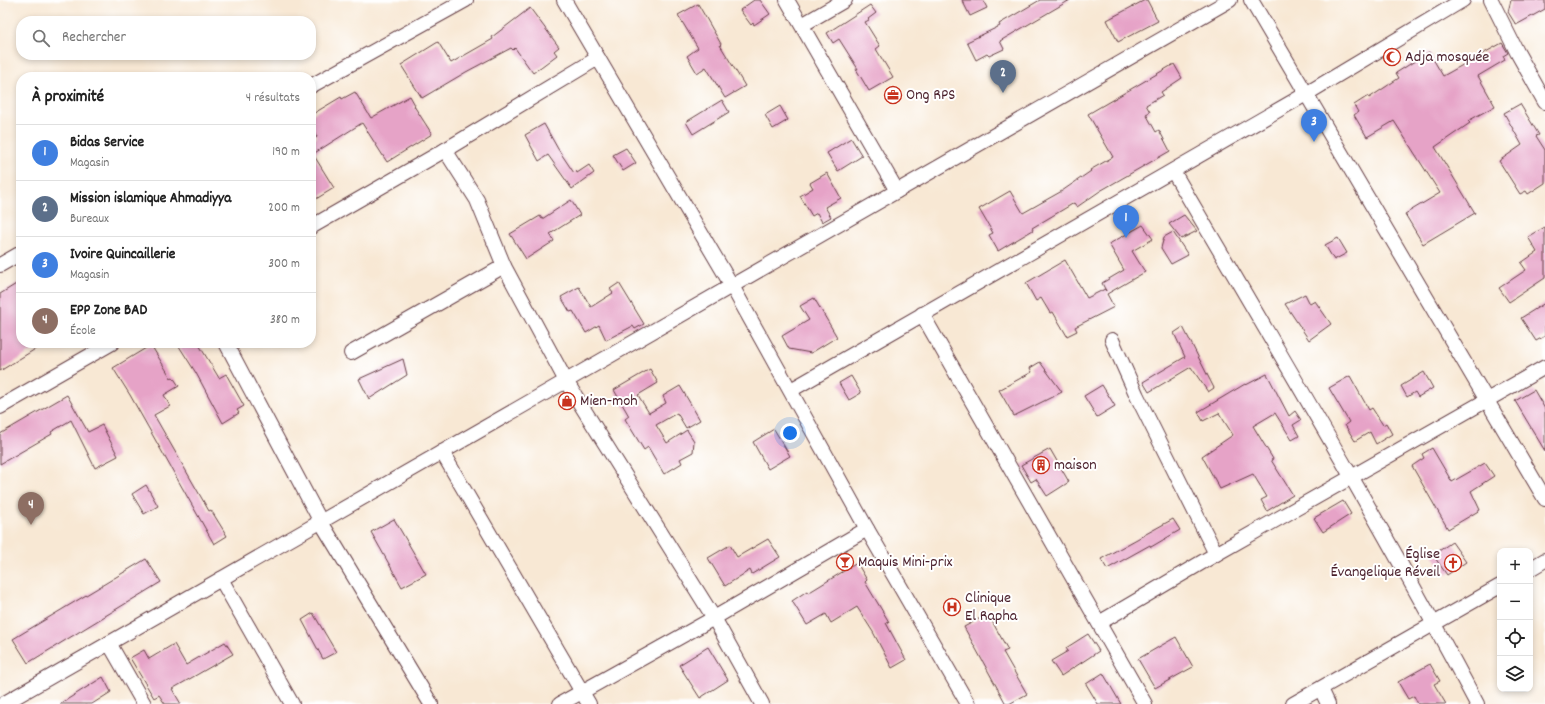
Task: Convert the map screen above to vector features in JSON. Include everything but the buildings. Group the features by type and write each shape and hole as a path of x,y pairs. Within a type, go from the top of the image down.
{"street":[{"path":"316,83 466,0"},
{"path":"564,0 732,286 867,529 968,704"},
{"path":"787,0 897,191"},
{"path":"802,25 846,0"},
{"path":"3,704 1230,0"},
{"path":"1252,0 1545,499"},
{"path":"791,390 1306,94 1463,0"},
{"path":"1491,0 1517,52 1545,102"},
{"path":"316,224 445,150 598,58"},
{"path":"445,150 477,200 504,266 566,381 714,618 762,704"},
{"path":"1173,171 1352,478 1477,704"},
{"path":"0,265 16,256"},
{"path":"351,353 504,266"},
{"path":"922,314 1145,704"},
{"path":"1112,340 1137,396 1216,554"},
{"path":"0,407 103,348"},
{"path":"229,348 321,522 431,704"},
{"path":"1099,623 1216,554 1545,367"},
{"path":"442,452 589,704"},
{"path":"560,704 714,618 867,529"},
{"path":"1533,567 1545,560"},
{"path":"221,579 292,704"},
{"path":"1293,704 1497,588"},
{"path":"109,643 144,704"},
{"path":"1321,689 1328,704"}],"place":[{"name":"Adja mosquée","path":"1392,57"},
{"name":"Mission islamique Ahmadiyya","path":"1003,93"},
{"name":"Ong RPS","path":"893,95"},
{"name":"Ivoire Quincaillerie","path":"1314,142"},
{"name":"Bidas Service","path":"1126,238"},
{"name":"Mien-moh","path":"567,401"},
{"name":"maison","path":"1041,465"},
{"name":"EPP Zone BAD","path":"31,525"},
{"name":"Maquis Mini-prix","path":"845,562"},
{"name":"Église Évangelique Réveil","path":"1453,563"},
{"name":"Clinique El Rapha","path":"952,607"}]}
